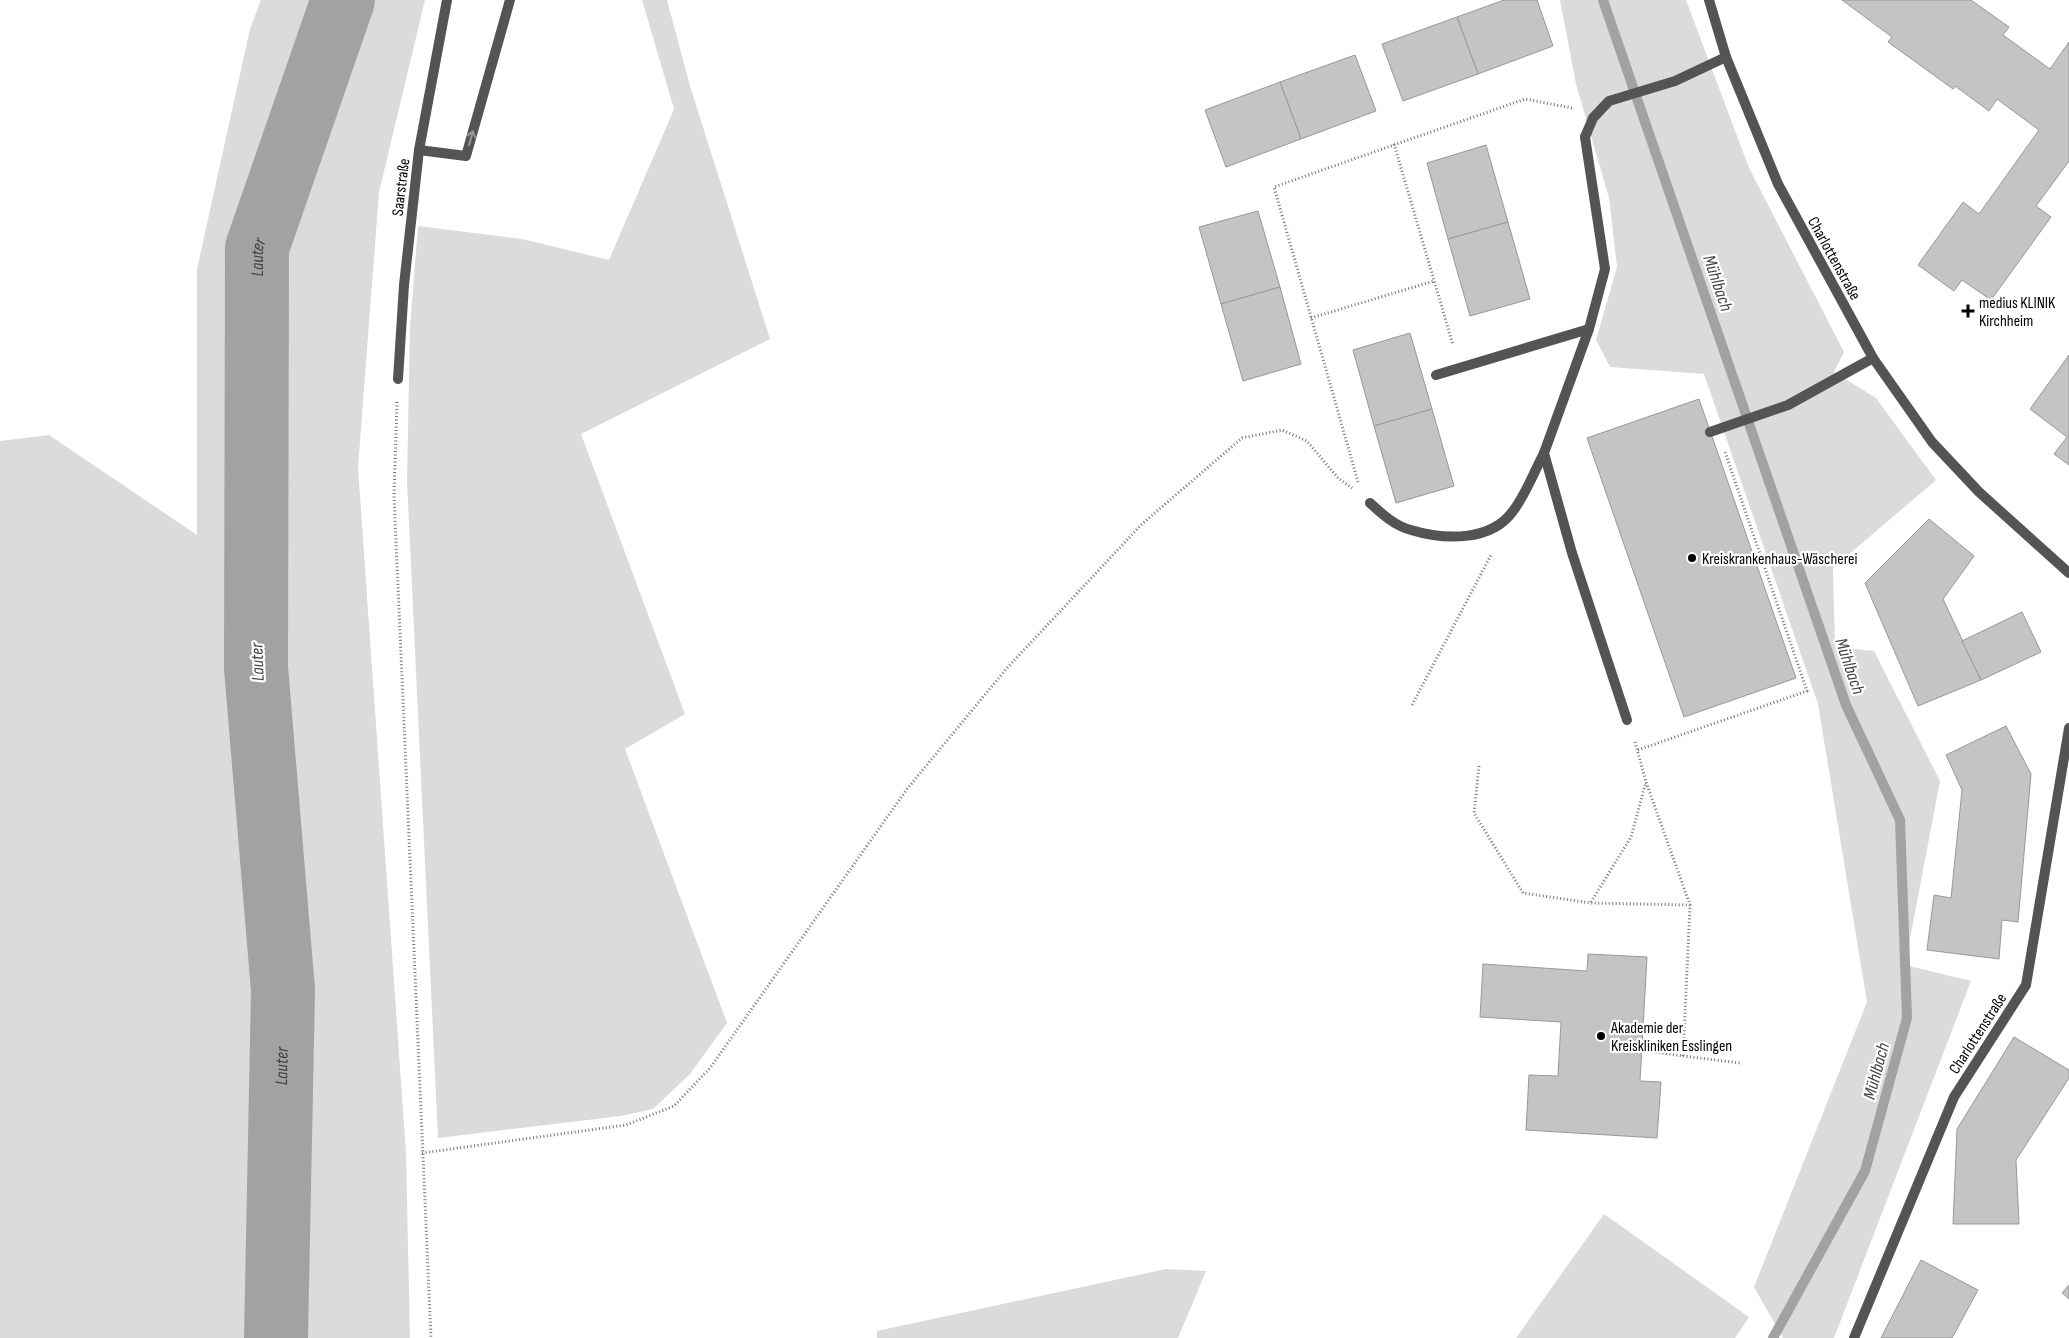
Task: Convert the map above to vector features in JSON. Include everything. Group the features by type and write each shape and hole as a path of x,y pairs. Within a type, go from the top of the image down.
{"street":[{"name":"Saarstraße","path":"398,379 404,286 419,150 446,0"},
{"path":"419,150 466,156 510,0"},
{"name":"Charlottenstraße","path":"1709,0 1726,57 1778,184 1873,358 1932,442 1979,492 2069,572"},
{"path":"1366,499 1384,517 1410,530 1451,537 1485,534 1513,512 1544,453 1588,329 1605,269 1585,137 1593,118 1609,102 1675,81 1726,57"},
{"path":"1436,375 1588,329"},
{"path":"1710,432 1788,405 1873,358"},
{"path":"1544,453 1572,553 1627,720"},
{"name":"Charlottenstraße","path":"1854,1338 1954,1097 2026,985 2069,728"}],"path":[{"path":"1366,499 1311,318 1274,187 1525,98 1575,109 1585,137"},
{"path":"1394,144 1460,368"},
{"path":"1311,318 1434,281"},
{"path":"398,379 394,496 431,1338"},
{"path":"422,1153 626,1125 674,1106 710,1068 914,781 1007,668 1142,524 1199,473 1242,438 1282,430 1307,441 1338,478 1366,499"},
{"path":"1638,750 1807,691 1729,462"},
{"path":"1412,705 1495,547"},
{"path":"1627,720 1638,750 1646,782 1690,905 1683,1056"},
{"path":"1479,766 1474,813 1524,893 1591,903 1690,905"},
{"path":"1591,903 1631,837 1646,782"},
{"path":"1641,1050 1740,1063"}],"shaded area":[{"path":"261,0 425,0 379,192 358,468 406,1153 410,1338 0,1338 0,441 49,435 197,535 197,269 250,29"},
{"path":"642,0 667,0 690,86 770,339 581,434 685,714 625,749 727,1023 690,1074 653,1109 621,1116 438,1138 407,481 410,328 418,226 522,239 609,260 674,109"},
{"path":"1560,0 1686,0 1749,168 1844,352 1834,372 1876,398 1936,480 1833,568 1835,647 1874,651 1940,781 1905,965 1971,981 1834,1338 1783,1338 1754,1287 1867,1002 1818,704 1704,374 1610,367 1596,340 1617,267 1609,198 1576,84"},
{"path":"1604,1214 1749,1317 1735,1338 1516,1338"},
{"path":"1166,1269 1206,1271 1178,1338 877,1338 877,1331"}],"building":[{"path":"1504,0 1537,0 1553,46 1478,74 1457,17"},
{"path":"1842,0 1971,0 2009,27 2003,35 2050,69 2069,42 2069,161 2036,206 2051,217 1991,300 1962,280 1954,291 1918,265 1963,202 1979,214 2039,130 1997,99 1989,111 1955,86 1953,89 1888,42 1892,37"},
{"path":"1457,17 1478,74 1403,101 1382,44"},
{"path":"1355,55 1376,111 1301,139 1280,82"},
{"path":"1280,82 1301,139 1226,167 1205,110"},
{"path":"1486,145 1508,222 1448,239 1427,163"},
{"path":"1258,211 1280,287 1221,304 1199,227"},
{"path":"1508,222 1530,299 1470,316 1448,239"},
{"path":"1280,287 1301,364 1243,381 1221,304"},
{"path":"1410,333 1432,409 1374,426 1353,350"},
{"path":"2069,355 2069,465 2054,454 2067,437 2030,409"},
{"name":"Kreiskrankenhaus-Wäscherei","path":"1699,399 1796,678 1684,717 1587,438"},
{"path":"1432,409 1454,486 1396,503 1374,426"},
{"path":"1929,519 1974,556 1943,599 1981,680 1918,706 1865,583"},
{"path":"2022,612 2041,652 1981,680 1962,641"},
{"path":"2006,726 2031,774 2018,922 2002,920 1999,959 1927,950 1934,895 1951,898 1962,790 1946,755"},
{"name":"Akademie der Kreiskliniken Esslingen","path":"1588,954 1647,957 1640,1081 1661,1082 1657,1138 1526,1130 1529,1075 1558,1076 1561,1022 1480,1017 1483,964 1587,971"},
{"path":"2014,1037 2069,1070 2069,1078 2016,1160 2019,1224 1953,1224 1957,1129"},
{"path":"1921,1260 1978,1290 1952,1338 1881,1338"},
{"path":"2069,1285 2069,1299 2062,1293"}],"waterway":[{"name":"Lauter","path":"276,1338 283,990 256,668 257,248 343,0"},
{"name":"Mühlbach","path":"1603,0 1846,705 1900,820 1907,1018 1865,1171 1773,1338"}],"place":[{"name":"medius KLINIK Kirchheim","path":"1968,311"},
{"name":"Kreiskrankenhaus-Wäscherei","path":"1692,558"},
{"name":"Akademie der Kreiskliniken Esslingen","path":"1601,1036"}]}
